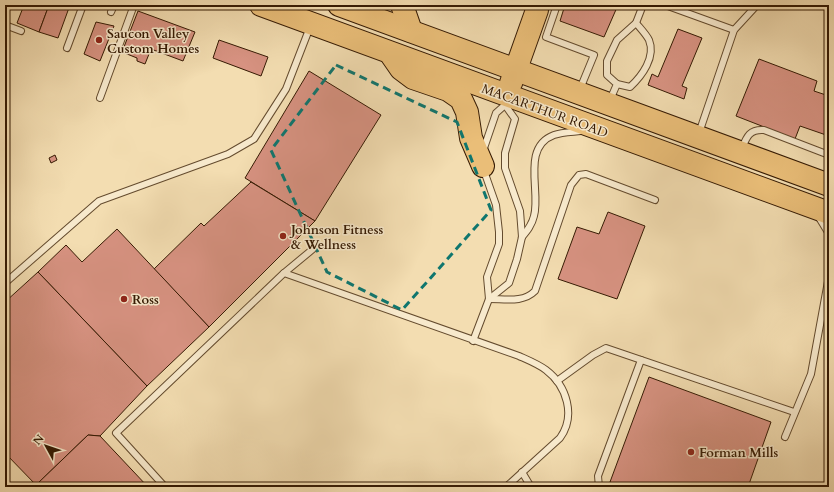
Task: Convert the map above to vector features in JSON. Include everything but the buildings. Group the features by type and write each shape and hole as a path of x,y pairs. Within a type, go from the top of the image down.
{"highway":[{"name":"MACARTHUR ROAD","path":"261,5 391,53 506,101 599,129 819,209"},
{"path":"339,5 578,92 613,94 698,136 828,181"},
{"path":"402,5 411,31"},
{"path":"506,101 537,5"},
{"path":"391,53 401,69 413,78 448,90 461,99 467,112 471,138 483,166"}],"lane":[{"path":"67,48 83,5"},
{"path":"111,12 114,5"},
{"path":"100,98 134,5"},
{"path":"557,5 546,38 594,55 578,92"},
{"path":"636,23 648,39 651,48 650,57 640,78 630,87 613,94 607,74 607,61 617,40 636,23 643,5"},
{"path":"665,5 734,30"},
{"path":"698,136 734,30 757,5"},
{"path":"5,284 99,200 228,154 254,139 286,89 311,24"},
{"path":"5,25 21,32"},
{"path":"473,341 490,299 509,283 522,237 520,211 505,168 505,153 515,119 506,101 496,113 483,153 483,166 496,205 499,221 498,244 487,277 490,299"},
{"path":"522,237 530,227 534,216 537,200 533,165 538,152 545,141 553,135 599,129"},
{"path":"741,152 750,133 756,130 764,130 829,155"},
{"path":"490,299 520,299 528,297 535,291 570,185 579,175 586,174 655,200"},
{"path":"819,209 829,234"},
{"path":"165,487 116,433 284,273 313,249"},
{"path":"284,273 534,362 546,370 557,381 566,400 569,415 567,429 560,438 506,487"},
{"path":"785,437 794,412 811,374 828,289 829,276"},
{"path":"557,381 593,355 606,348 794,412"},
{"path":"599,487 598,476 642,360"},
{"path":"522,472 531,487"}],"highlighted area":[{"path":"336,65 457,122 491,210 402,310 327,272 271,150"}],"place":[{"name":"Saucon Valley Custom Homes","path":"99,40"},
{"name":"Johnson Fitness & Wellness","path":"283,236"},
{"name":"Ross","path":"124,299"},
{"name":"Forman Mills","path":"691,452"}]}
